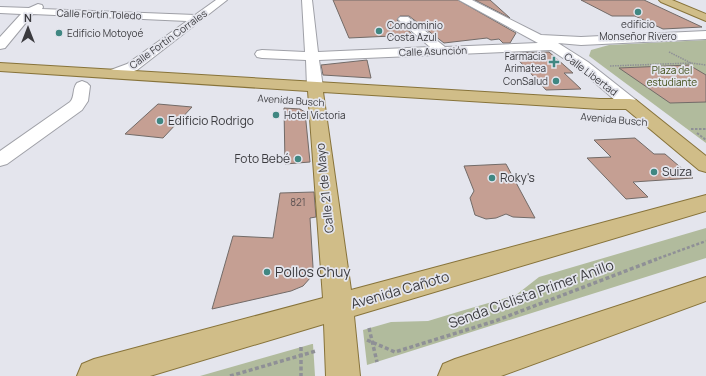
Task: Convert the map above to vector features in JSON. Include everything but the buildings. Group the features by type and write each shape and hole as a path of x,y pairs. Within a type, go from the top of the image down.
{"main road":[{"path":"664,0 706,18"},
{"path":"687,0 706,8"},
{"name":"Avenida Busch","path":"0,67 113,74 316,94 654,122"},
{"path":"0,75 20,69"},
{"name":"Avenida Busch","path":"0,81 82,86 316,94"},
{"name":"Calle 21 de Mayo","path":"316,94 336,281 343,376"},
{"name":"Avenida Busch","path":"345,96 630,104"},
{"path":"600,104 614,112 615,118"},
{"name":"Calle Libertad","path":"630,104 654,122 706,166"},
{"name":"Avenida Cañoto","path":"94,376 706,204"},
{"path":"455,376 706,289"}],"street":[{"path":"0,45 29,12 52,0"},
{"name":"Calle Fortín Corrales","path":"113,74 132,67 222,0"},
{"name":"Calle 21 de Mayo","path":"307,0 316,94"},
{"name":"Calle Libertad","path":"464,0 554,46 583,65 630,104"},
{"name":"Calle Fortín Toledo","path":"0,10 198,18"},
{"path":"404,19 442,51"},
{"path":"538,38 610,40 706,35"},
{"path":"583,65 580,58 583,50 593,44 610,40"},
{"name":"Calle Asunción","path":"262,54 312,56 554,46"},
{"path":"0,160 76,106 80,101 82,86"}],"path":[{"path":"667,50 691,63"},
{"path":"604,66 691,63 706,65"},
{"path":"685,125 706,140"},
{"path":"691,129 706,129"},
{"name":"Senda Ciclista Primer Anillo","path":"364,338 395,352 495,321 706,241"},
{"path":"369,328 376,362"},
{"path":"301,347 301,376"},
{"path":"230,376 313,352"}],"green space":[{"name":"Plaza del estudiante","path":"706,40 706,143 589,56 591,50 609,45"},
{"path":"706,228 706,258 367,365 363,330 391,322 428,321 516,295 539,277"},
{"path":"312,344 315,376 200,376"}],"place":[{"name":"edificio Monseñor Rivero","path":"638,12"},
{"name":"Condominio Costa Azul","path":"379,31"},
{"name":"Edificio Motoyoé","path":"59,33"},
{"name":"Farmacia Arimatea","path":"554,62"},
{"name":"ConSalud","path":"556,81"},
{"name":"Hotel Victoria","path":"276,115"},
{"name":"Edificio Rodrigo","path":"160,121"},
{"name":"Foto Bebé","path":"298,159"},
{"name":"Suiza","path":"654,172"},
{"name":"Roky's","path":"492,178"},
{"name":"Pollos Chuy","path":"267,272"}]}
